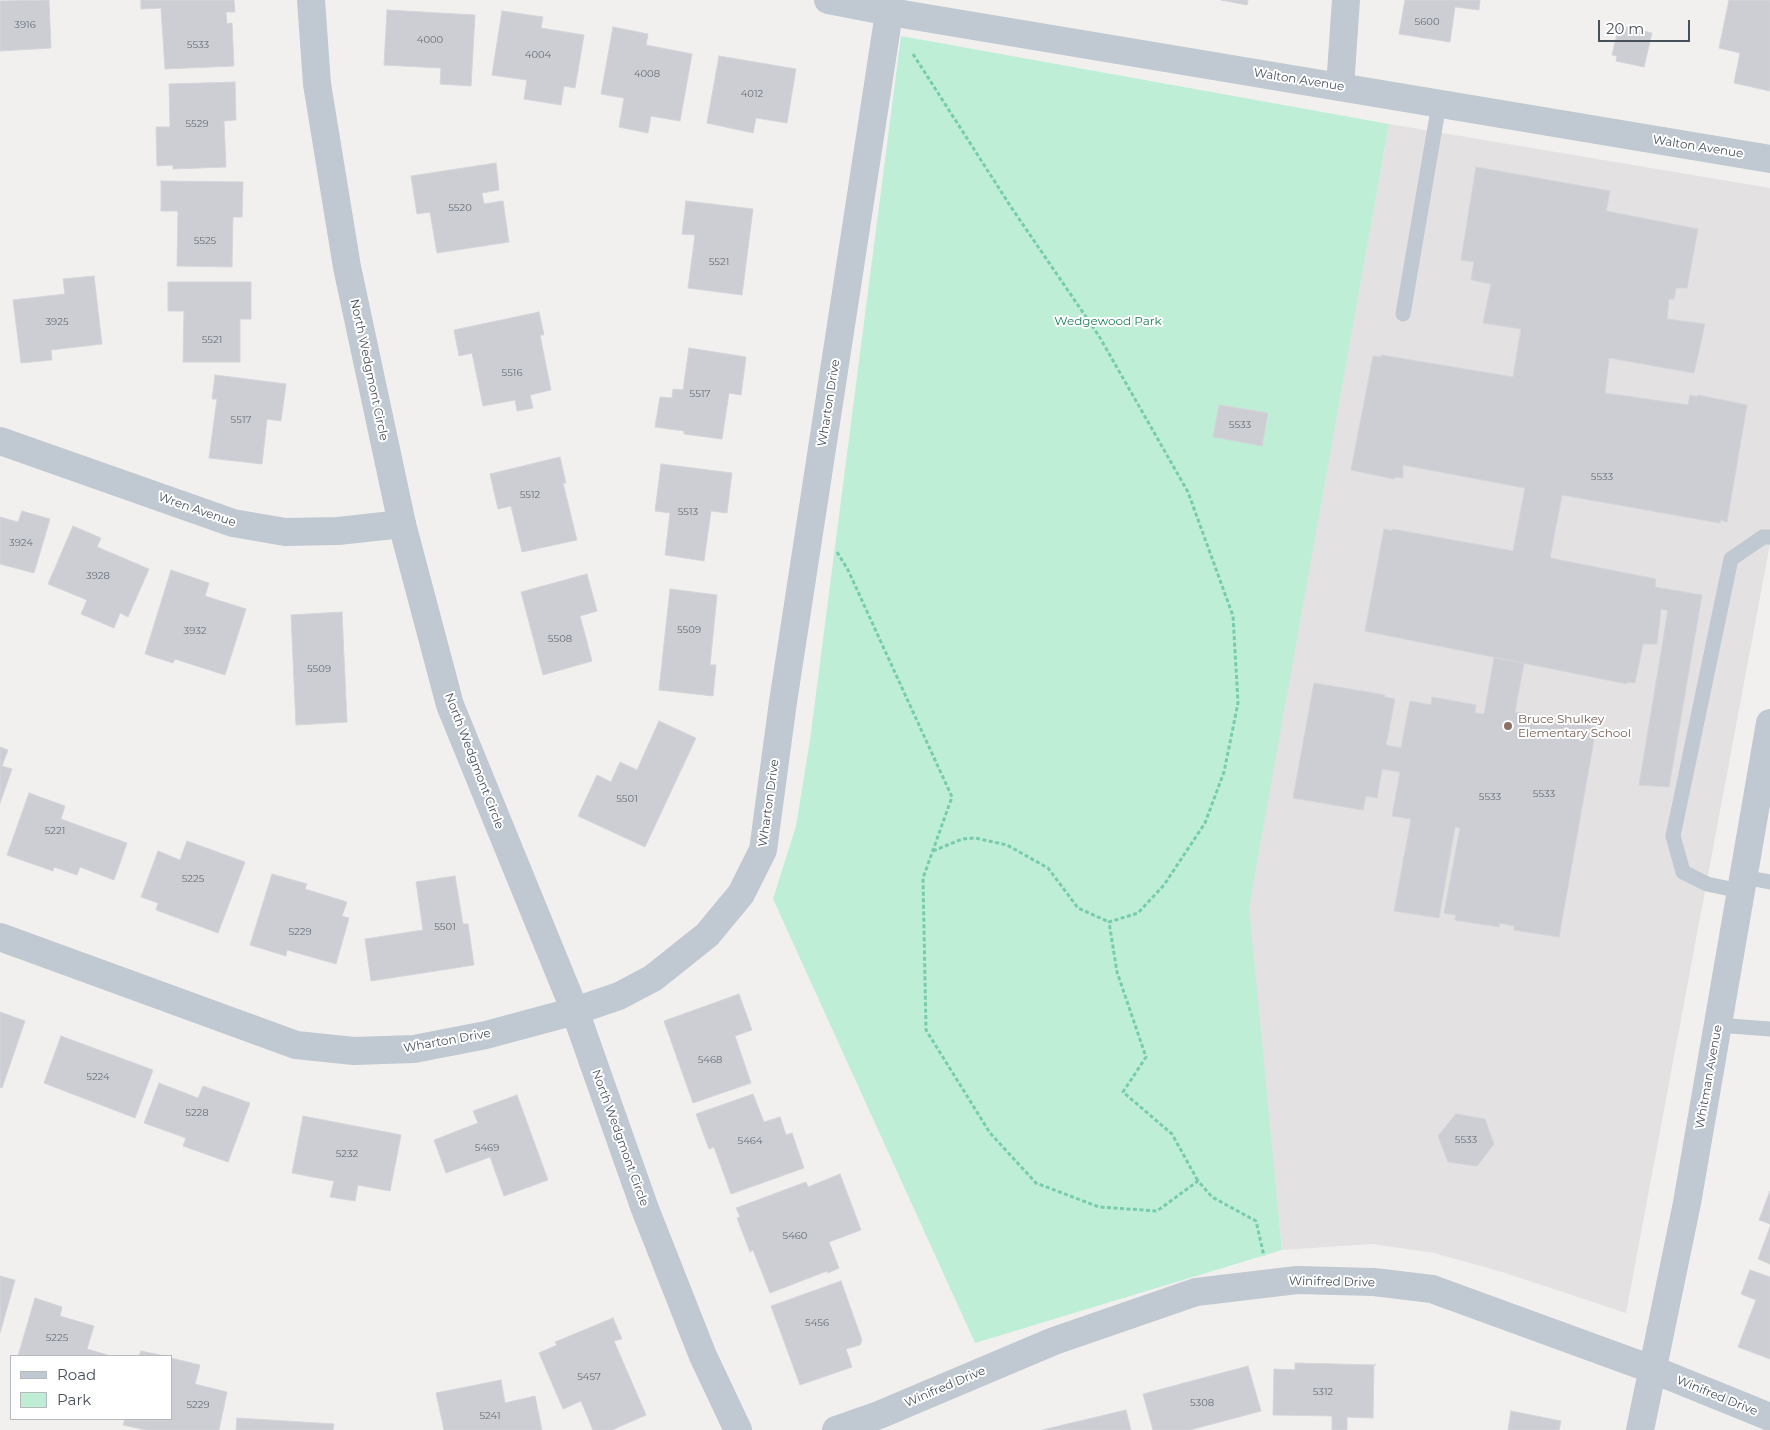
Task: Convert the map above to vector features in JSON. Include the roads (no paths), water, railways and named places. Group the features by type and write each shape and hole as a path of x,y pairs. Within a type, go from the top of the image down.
{"street":[{"name":"North Wedgmont Circle","path":"311,0 317,84 347,267 402,524 450,705 575,1011 645,1209 703,1356 738,1430"},
{"name":"Walton Avenue","path":"828,0 890,6 1340,87 1770,159"},
{"path":"1340,87 1346,0"},
{"name":"Wharton Drive","path":"0,937 296,1045 354,1052 414,1049 486,1036 575,1011 619,996 653,978 708,935 741,894 763,850 812,512 890,6"},
{"name":"Wren Avenue","path":"0,441 233,523 285,532 338,532 402,524"},
{"name":"Whitman Avenue","path":"1640,1430 1654,1370 1687,1203 1741,884 1763,797 1770,723"},
{"name":"Winifred Drive","path":"836,1430 879,1415 1054,1341 1187,1295 1296,1280 1354,1282 1432,1289 1654,1370 1770,1417"}],"lane":[{"path":"1403,314 1439,104"},
{"path":"1770,537 1763,537 1730,559 1673,836 1682,872 1707,884 1770,882"},
{"path":"1717,1025 1770,1029"}],"place":[{"name":"Bruce Shulkey Elementary School","path":"1508,726"}],"park label":[{"name":"Wedgewood Park","path":"1108,321"}]}
